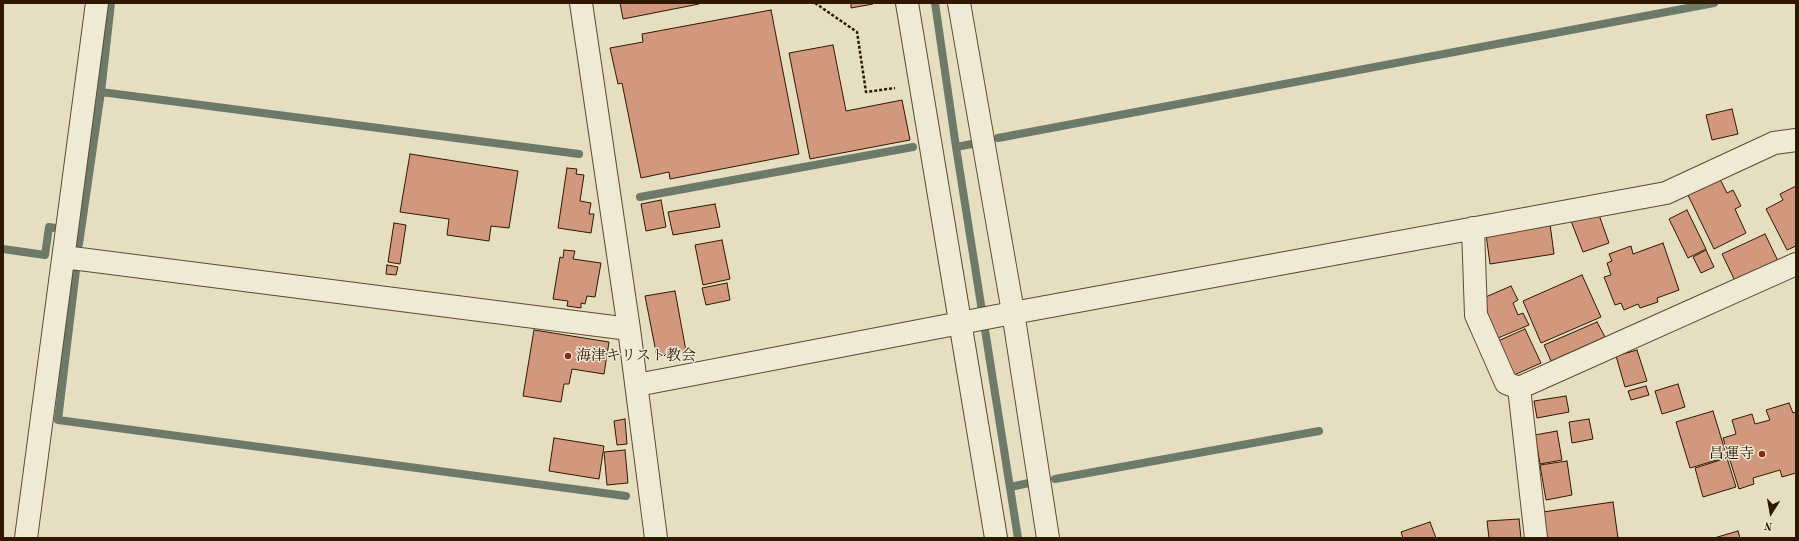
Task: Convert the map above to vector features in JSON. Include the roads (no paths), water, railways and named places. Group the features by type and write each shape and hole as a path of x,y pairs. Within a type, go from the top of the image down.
{"street":[{"path":"26,538 97,3"},
{"path":"580,3 637,385 656,538"},
{"path":"907,3 920,84 965,322 996,538"},
{"path":"959,3 1007,314 1048,538"},
{"path":"637,385 1007,314 1666,193 1774,143 1796,140"},
{"path":"1474,228 1476,315 1506,383 1519,388 1796,264"},
{"path":"64,257 629,329"},
{"path":"1519,388 1536,538"}],"waterway":[{"path":"79,244 101,92 111,3"},
{"path":"935,3 956,147 1018,538"},
{"path":"998,138 1714,3"},
{"path":"101,92 579,154"},
{"path":"956,147 972,144"},
{"path":"640,197 913,147"},
{"path":"3,249 45,255 49,227 55,228"},
{"path":"76,270 58,420 626,496"},
{"path":"1055,479 1319,431"},
{"path":"1010,487 1029,483"}],"place":[{"name":"海津キリスト教会","path":"568,356"},
{"name":"昌運寺","path":"1762,454"}]}
